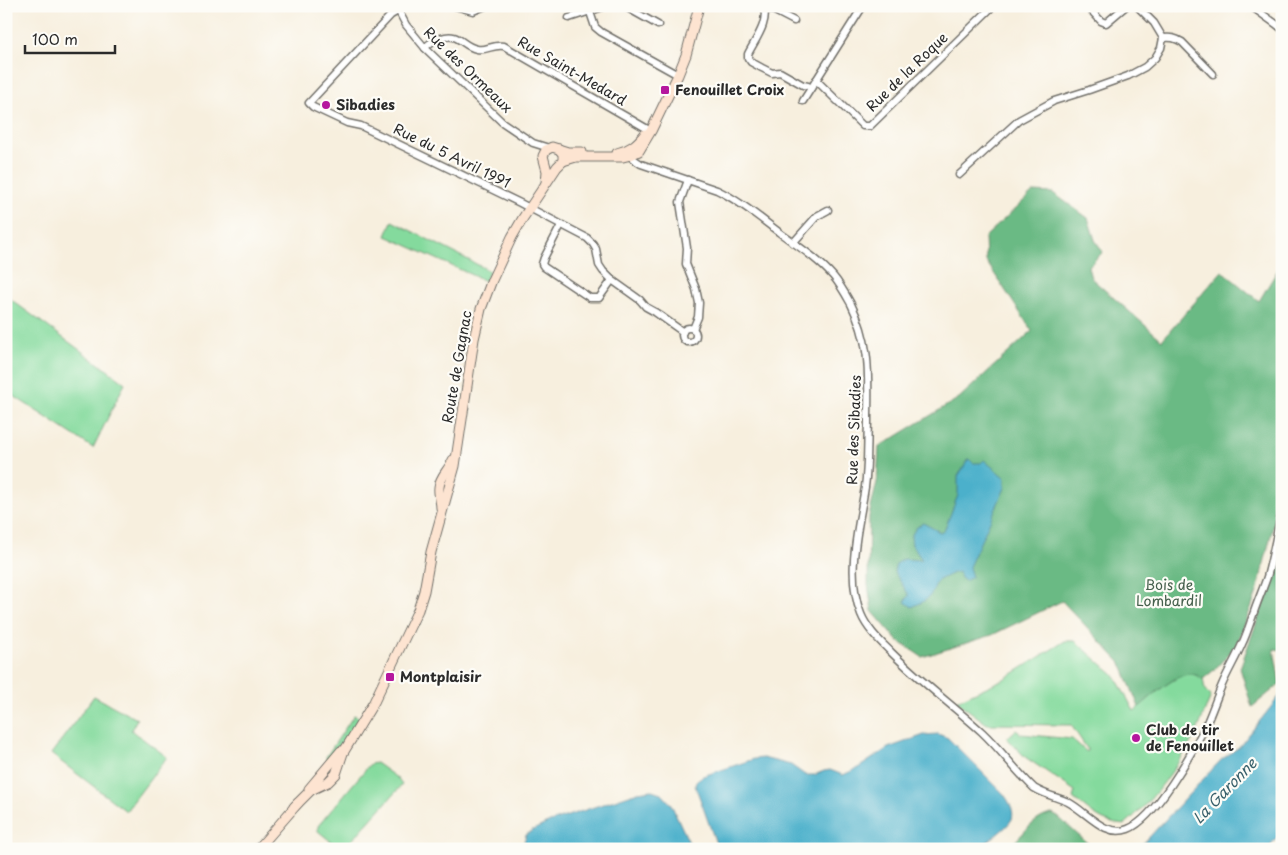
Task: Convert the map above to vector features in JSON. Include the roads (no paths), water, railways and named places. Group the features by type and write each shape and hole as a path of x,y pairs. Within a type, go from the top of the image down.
{"main road":[{"path":"544,162 551,168 576,157 614,157 633,152 661,110 678,75 686,55 699,6"},
{"path":"546,183 544,153 549,148 552,147 568,152 633,152"},
{"path":"559,149 563,154 560,164"},
{"name":"Route de Gagnac","path":"258,849 311,790 328,782 336,774 340,758 374,702 418,610 424,591 440,516 455,466 480,309 512,237 560,164"}],"street":[{"path":"455,6 473,11 485,6"},
{"path":"569,18 589,9 606,6"},
{"path":"624,6 658,25"},
{"path":"764,6 794,21"},
{"path":"764,6 765,21 748,54 748,58 751,62 767,71 772,73 780,72 811,88"},
{"path":"803,101 863,6"},
{"name":"Rue de la Roque","path":"816,80 863,126 870,126 993,6"},
{"path":"1087,6 1100,21 1106,23 1126,6"},
{"path":"958,175 1019,120 1054,101 1128,76 1145,67 1155,58 1161,48 1163,38 1154,23 1137,6"},
{"path":"1250,6 1282,29"},
{"name":"Rue des Ormeaux","path":"397,9 406,25 424,48 502,122 533,143 549,148"},
{"name":"Rue du 5 Avril 1991","path":"397,9 309,103 313,107 347,123 361,126 530,208 587,238 596,249 599,265 612,280 640,300 646,307 683,332"},
{"path":"589,9 595,27 601,32 678,75"},
{"name":"Rue Saint-Medard","path":"424,48 433,40 449,36 477,49 497,45 504,46 648,129"},
{"path":"1163,38 1176,38 1182,42 1213,74"},
{"name":"Rue des Ormeaux","path":"533,143 540,152 544,162"},
{"name":"Rue des Sibadies","path":"633,152 635,160 641,164 717,190 726,195 823,265 834,277 858,318 864,335 869,370 866,479 857,529 854,568 855,588 861,615 873,633 904,664 982,733 1034,788 1080,809 1108,829 1128,829 1137,824 1164,795 1192,752 1244,640 1267,576 1282,510"},
{"path":"688,180 680,202 687,248 686,264 699,303 698,317 693,329"},
{"path":"793,243 817,216 828,210"},
{"path":"561,225 544,258 542,264 544,267 590,298 599,298 612,280"},
{"path":"688,328 693,329 697,337 692,342 685,341 682,337 683,332 688,328"}],"water":[{"path":"969,459 973,463 981,463 984,460 1005,478 1005,488 969,567 972,577 965,581 958,572 937,581 929,597 912,607 905,602 909,595 894,572 896,564 904,559 922,560 912,545 911,536 916,528 923,523 940,532 944,531 958,495 958,476"},
{"name":"La Garonne","path":"1282,693 1282,832 1268,849 1138,849 1221,760 1239,747"},
{"path":"938,734 948,738 1003,793 1012,809 1013,816 1009,823 978,849 718,849 695,785 697,780 703,776 754,759 763,758 791,765 805,775 814,775 830,770 843,775 858,768 888,748 924,735"},
{"path":"652,790 661,793 671,804 692,849 525,849 526,835 550,822 638,792"}],"waterway":[{"path":"1277,6 1282,9"}],"place":[{"name":"Fenouillet Croix","path":"665,90"},
{"name":"Sibadies","path":"326,105"},
{"name":"Montplaisir","path":"390,677"},
{"name":"Club de tir de Fenouillet","path":"1136,738"}],"park label":[{"name":"Bois de Lombardil","path":"1169,594"}]}
